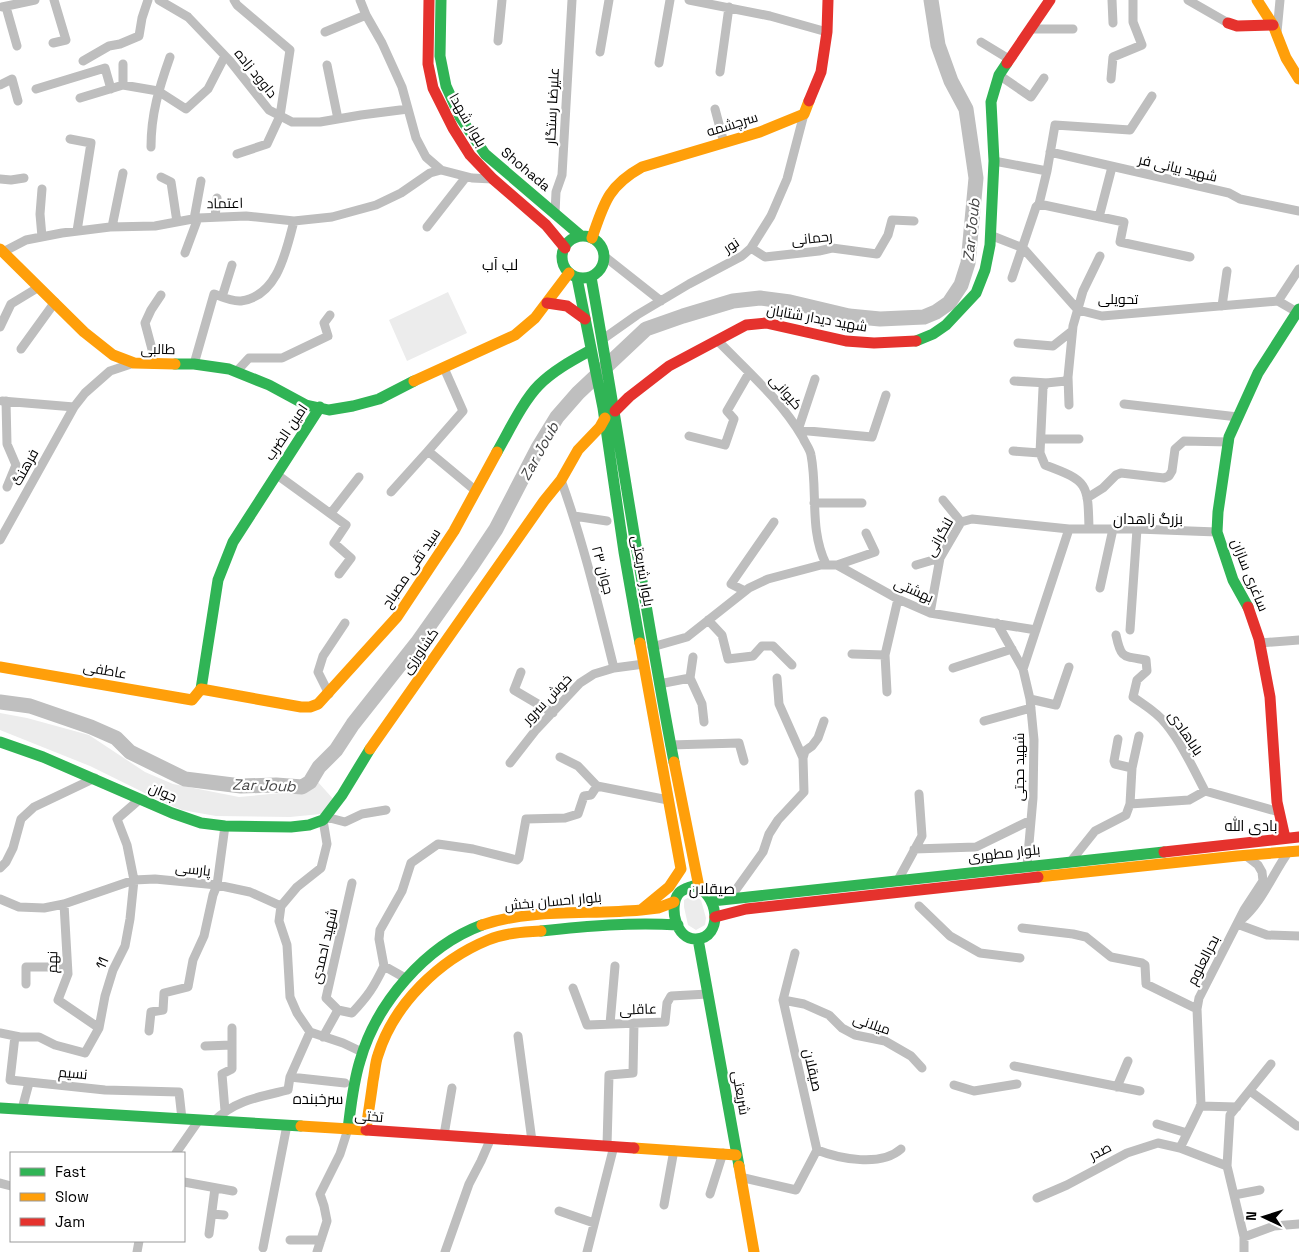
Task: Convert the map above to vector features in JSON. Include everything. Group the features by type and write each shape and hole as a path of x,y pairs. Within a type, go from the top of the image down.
{"main road":[{"name":"بلوار شهدا","path":"429,0 428,64 433,88 453,128 470,155 493,179 546,225 564,248"},
{"name":"Shohada","path":"441,0 440,56 446,86 460,118 485,154 555,213 587,237"},
{"path":"804,114 821,72 827,32 828,0"},
{"name":"شهید دیدار شتابان","path":"717,340 746,325 766,323 846,341 874,343 917,341 946,326 976,294 985,270 990,245 994,160 991,102 999,76 1050,0"},
{"path":"1257,0 1275,29 1286,58 1299,79"},
{"path":"1228,23 1237,26 1275,29"},
{"name":"سرچشمه","path":"587,237 611,189 620,180 642,166 781,125 804,114"},
{"path":"587,237 600,244 604,256 601,268 591,277 573,275 564,267 562,259 564,248 575,238 587,237"},
{"name":"طالبی","path":"2,251 84,332 113,356 134,363 194,364 229,369 269,385 306,404 320,408"},
{"name":"امین الضرب","path":"201,689 218,580 233,542 320,408 329,410 379,399 515,335 530,323 573,275"},
{"name":"بلوار شریعتی","path":"573,275 585,319 604,413 624,552 680,865"},
{"path":"591,277 611,389 640,388"},
{"path":"547,303 567,306 585,319"},
{"name":"ساغری سازان","path":"1281,839 1282,816 1277,802 1270,697 1260,643 1245,600 1233,580 1217,532 1228,442 1258,373 1298,310"},
{"path":"604,413 616,411 629,396 669,366 717,340"},
{"name":"سید تقی مصباح","path":"201,689 310,707 318,704 397,617 454,531 516,418 538,386 564,365 592,353"},
{"name":"بلوار شریعتی","path":"611,389 652,647 699,887"},
{"name":"کشاورزی","path":"325,818 342,795 381,732 544,501 561,480 578,450 600,427 604,413"},
{"name":"کشاورزی","path":"544,501 570,452 579,439 604,413"},
{"name":"عاطفی","path":"0,667 192,700 201,689"},
{"name":"جوان","path":"0,742 95,778 140,799 201,823 225,826 291,827 309,825 325,818"},
{"name":"بلوار مطهری","path":"712,900 1299,837"},
{"path":"1281,839 1286,845 1284,849 1289,852"},
{"name":"بلوار مطهری","path":"715,917 755,908 1245,855 1289,852"},
{"path":"641,910 665,892 676,880 680,865 691,863 693,858"},
{"path":"686,887 699,887 705,890 712,900 715,917 713,929 709,935 698,939 690,938 684,935 678,925 674,902 680,891 686,887"},
{"name":"بلوار احسان بخش","path":"348,1129 362,1052 373,1030 407,979 440,947 472,929 493,922 533,915 641,910 659,908 674,902"},
{"name":"بلوار احسان بخش","path":"366,1130 377,1056 387,1031 397,1014 432,975 448,961 488,940 508,934 551,929 649,923 678,925"},
{"name":"شریعتی","path":"698,939 754,1252"},
{"path":"353,1098 356,1104 362,1107 368,1104 371,1099"},
{"name":"تختی","path":"0,1108 736,1154"}],"street":[{"path":"17,46 3,7 35,0"},
{"path":"53,43 66,40 54,0"},
{"path":"83,60 109,46 120,44 138,36 148,0"},
{"name":"داوود زاده","path":"159,0 168,3 188,17 225,56 269,110 292,122 320,122 408,110"},
{"path":"360,0 402,87 416,138 426,157 441,170 466,177 493,179"},
{"path":"498,41 502,0"},
{"name":"علیرضا رستگار","path":"555,213 556,192 562,175 572,0"},
{"path":"600,52 609,0"},
{"path":"659,63 670,0"},
{"path":"689,0 770,16 827,32"},
{"path":"1112,0 1113,23"},
{"path":"1111,79 1113,57 1142,45 1133,22 1133,0"},
{"path":"1188,0 1228,23"},
{"path":"1275,29 1280,0"},
{"path":"234,1 290,50 280,116 267,144 237,154"},
{"path":"720,72 729,8"},
{"path":"326,32 366,15"},
{"path":"1031,29 1073,29"},
{"path":"981,42 1009,59"},
{"path":"80,98 123,85 158,91 186,109 208,89 225,56"},
{"path":"151,147 151,126 158,91 170,57"},
{"path":"123,64 123,85"},
{"path":"327,65 338,119"},
{"path":"36,89 105,68 111,89"},
{"path":"999,76 1031,97 1044,78"},
{"path":"0,85 12,79 18,101"},
{"path":"1012,278 1036,207 1039,204 1055,125 1130,130 1152,96"},
{"path":"715,109 724,143"},
{"name":"نور","path":"604,343 661,301 738,258 751,248 771,216 783,190 804,114"},
{"path":"70,139 91,142 78,231"},
{"name":"شهید بیانی فر","path":"1050,152 1229,194 1240,199 1299,211"},
{"path":"994,160 1047,171"},
{"path":"1099,217 1112,167"},
{"name":"اعتماد","path":"2,251 26,240 42,237 112,227 155,226 196,218 246,216 294,221 332,217 376,205 401,193 430,174 441,170"},
{"path":"112,227 123,173"},
{"path":"161,177 172,182 177,222"},
{"path":"427,227 466,177"},
{"path":"0,179 24,178"},
{"path":"184,252 196,218 201,181"},
{"path":"42,189 40,214 42,237"},
{"path":"542,202 556,192"},
{"path":"215,217 217,198"},
{"path":"1039,204 1124,222 1120,242 1190,257"},
{"name":"رحمانی","path":"751,248 765,257 832,248 877,254 888,235 892,220 914,221"},
{"path":"218,296 239,301 254,297 267,287 279,272 286,254 294,221"},
{"name":"تحویلی","path":"990,235 1023,248 1078,310 1102,316 1278,302"},
{"path":"604,256 661,301"},
{"path":"1069,405 1067,379 1072,331 1083,291 1100,256"},
{"path":"194,364 218,296 232,264"},
{"path":"1298,310 1278,302 1299,269"},
{"path":"1222,306 1227,271"},
{"path":"0,326 11,304 40,287"},
{"path":"152,364 153,353 145,323 161,295"},
{"path":"21,350 55,302"},
{"path":"236,372 249,358 282,358 328,336 324,323 330,315"},
{"path":"1018,343 1053,346 1072,331"},
{"name":"کیوانی","path":"717,340 777,402 798,430 811,453 814,504 820,551 826,564"},
{"name":"فرهنگ","path":"0,540 4,525 74,407 85,393 110,371 134,363"},
{"path":"391,492 462,411 444,368"},
{"path":"689,436 725,445 734,419 727,411 749,373"},
{"path":"815,379 798,430 872,437 886,395"},
{"path":"1014,381 1048,383 1067,379"},
{"path":"1048,383 1043,388 1040,453 1045,465 1066,472 1079,480 1084,486 1087,498 1089,529"},
{"path":"7,488 16,464 8,444 3,401 74,407"},
{"path":"1124,404 1238,418"},
{"path":"1041,439 1079,439"},
{"path":"1087,498 1103,488 1116,474 1164,478 1169,476 1172,471 1175,449 1184,441 1228,442"},
{"path":"428,451 476,491"},
{"path":"1013,451 1040,453"},
{"path":"276,474 346,525 334,543 351,558 339,574"},
{"path":"331,514 359,477"},
{"name":"جوان ۲۳","path":"561,480 574,516 614,668"},
{"path":"943,500 961,522"},
{"path":"814,504 862,503"},
{"path":"574,516 607,521"},
{"name":"لنگرانی","path":"930,613 940,558 961,522 972,519 1069,529 1217,532"},
{"path":"745,591 731,584 774,522"},
{"path":"1023,669 1069,529"},
{"path":"1100,588 1113,529"},
{"path":"1130,630 1137,529"},
{"path":"837,565 875,552 866,533"},
{"path":"916,565 940,558"},
{"path":"652,647 687,637 745,591 768,580 826,564"},
{"name":"بهشتی","path":"826,564 837,565 898,599 930,613 1036,630"},
{"path":"887,692 885,655 898,599"},
{"path":"708,620 722,635 728,659 753,656 762,646 772,646 792,665"},
{"path":"329,694 318,672 323,656 345,622"},
{"name":"شهید حجتی","path":"997,623 1023,669 1030,704 1034,740 1033,798 1027,866"},
{"name":"باباهادی","path":"1116,635 1119,650 1126,656 1146,660 1147,671 1137,680 1132,697 1152,710 1165,723 1181,746 1204,791"},
{"path":"1260,643 1299,640"},
{"path":"953,668 1012,649"},
{"path":"852,654 885,655"},
{"path":"693,657 690,678 702,704 704,722"},
{"name":"خوش سرور","path":"510,762 535,731 580,683 594,674 614,668 644,664"},
{"path":"984,721 1030,704 1056,705 1068,667"},
{"path":"520,672 514,690 553,712"},
{"path":"659,684 690,678"},
{"path":"776,678 779,704 803,758"},
{"path":"730,898 763,852 769,834 778,820 804,792 803,758 805,751 818,738 824,721"},
{"path":"1071,861 1095,831 1126,815 1130,804 1132,768 1139,736"},
{"path":"1118,739 1115,764 1132,768"},
{"path":"670,745 739,743 744,762"},
{"path":"560,757 578,766 597,786 668,800"},
{"path":"0,868 6,862 13,848 21,819 34,807 95,778"},
{"path":"323,1037 338,1010 352,1013 374,987 384,966 379,939 380,930 402,891 409,866 413,860 438,844 473,849 517,860 519,858 526,819 566,818 578,814 584,796 591,795 597,786"},
{"path":"1130,804 1189,800 1204,791 1279,812"},
{"path":"898,880 922,836 919,794"},
{"path":"134,880 126,845 117,819 140,799"},
{"path":"362,1052 310,1032 290,996 287,945 279,921 281,906 297,887 320,868 327,844 325,818 345,822 362,814 386,810"},
{"path":"914,849 976,847 1031,820"},
{"path":"149,1031 151,1012 162,1010 164,993 188,987 193,960 204,936 213,895 217,886 225,826"},
{"path":"1289,852 1278,866 1250,913 1237,924 1267,935 1299,936"},
{"name":"بحرالعلوم","path":"1180,1148 1200,1106 1197,1009 1199,998 1237,924 1262,881 1262,872 1258,865 1245,855"},
{"name":"پارسی","path":"0,899 19,907 44,908 64,904 134,880 155,878 250,892 281,906"},
{"name":"11","path":"14,1036 39,1036 55,1045 85,1053 99,1028 105,996 113,970 125,946 134,880"},
{"name":"شهید احمدی","path":"338,1010 326,998 352,883"},
{"name":"نهم","path":"64,904 68,974 58,1000 99,1028"},
{"path":"919,906 950,936 980,952 1020,958"},
{"path":"1022,928 1086,937 1111,957 1142,963 1145,965 1146,984 1197,1009"},
{"name":"صیقلان","path":"795,953 783,1000 817,1150"},
{"path":"384,966 407,979"},
{"path":"610,1024 615,966"},
{"path":"26,984 26,967 67,967"},
{"name":"عاقلی","path":"573,988 587,1025 665,1022 667,1002 672,996 708,994"},
{"name":"میلانی","path":"783,1000 804,1004 828,1015 842,1028 855,1035 885,1041 910,1056 922,1068"},
{"path":"587,1252 610,1146 609,1074 633,1073 634,1023"},
{"path":"225,1111 222,1074 232,1069 232,1028"},
{"path":"214,1121 234,1105 252,1098 288,1090 290,1077 310,1032"},
{"path":"0,1034 14,1036"},
{"name":"نسیم","path":"14,1036 10,1080 105,1090 179,1092 182,1119"},
{"path":"518,1036 532,1141"},
{"path":"205,1046 232,1045"},
{"path":"1117,1086 1128,1061"},
{"path":"1244,1252 1244,1237 1227,1166 1230,1115 1271,1064"},
{"path":"1014,1066 1140,1091"},
{"path":"290,1077 345,1083"},
{"path":"22,1109 29,1083"},
{"path":"954,1085 974,1091 1017,1084"},
{"path":"444,1135 452,1088"},
{"path":"1250,1091 1299,1126"},
{"path":"1200,1106 1237,1107"},
{"path":"177,1152 199,1120"},
{"path":"1157,1124 1187,1133"},
{"path":"263,1248 286,1126"},
{"path":"317,1252 327,1221 320,1194 340,1154 348,1129"},
{"path":"446,1252 469,1184 482,1161 491,1138"},
{"name":"صدر","path":"1037,1198 1067,1185 1127,1153 1158,1143 1180,1148 1227,1166"},
{"path":"740,1177 796,1190 817,1150 832,1156 883,1159 894,1155 900,1149"},
{"path":"664,1205 674,1150"},
{"path":"710,1194 723,1153"},
{"path":"185,1182 233,1191"},
{"path":"209,1234 215,1188"},
{"path":"1234,1195 1260,1190"},
{"path":"558,1211 594,1223"},
{"path":"212,1214 224,1215"},
{"path":"1244,1237 1274,1226 1299,1224"},
{"path":"290,1240 321,1240"}],"shaded area":[{"path":"448,292 467,333 407,361 389,320"},
{"path":"0,713 27,718 89,735 145,772 173,784 239,797 304,791 317,781 335,801 321,814 290,817 216,816 182,810 90,766 0,730"},
{"path":"693,895 701,900 706,918 705,925 696,930 688,925 684,907 684,900"}],"waterway":[{"name":"Zar Joub","path":"0,702 30,706 91,727 116,738 130,752 185,779 241,786 276,785 302,787 310,782 319,767 336,750 353,724 417,643 470,568 496,529 538,448 557,417 578,393 646,329 733,301 760,298 790,302 849,316 880,319 924,317 936,312 949,303 961,285 968,263 976,178 966,109 951,81 938,45 931,0"}],"traffic: fast":[{"path":"441,0 440,56 446,86 460,117 485,154 581,236"},
{"path":"916,341 933,334 946,325 976,293 985,270 990,245 994,161 991,102 999,75 1007,63"},
{"path":"579,236 587,236 598,242 604,257 598,272 587,278 579,278 568,272 562,261 562,253 568,242 579,236"},
{"path":"591,277 674,762"},
{"path":"577,278 603,408 624,552 640,643"},
{"path":"1248,607 1233,580 1217,532 1218,512 1229,437 1258,373 1299,309"},
{"path":"497,452 522,408 539,385 557,370 591,350"},
{"path":"175,364 194,364 229,369 269,385 306,405 329,410 379,399 414,381"},
{"path":"201,689 218,580 233,542 320,407"},
{"path":"0,742 43,757 172,813 201,823 225,826 291,827 309,825 323,820 342,795 370,749"},
{"path":"712,901 1164,852"},
{"path":"693,886 702,890 708,897 713,905 715,914 711,931 705,937 696,939 689,938 683,934 674,914 674,906 679,893 693,886"},
{"path":"348,1129 354,1086 360,1061 367,1040 391,998 423,962 441,947 482,925"},
{"path":"541,931 610,925 678,925"},
{"path":"698,939 739,1166"},
{"path":"0,1108 301,1126"}],"traffic: slow":[{"path":"1257,0 1273,25 1286,58 1299,79"},
{"path":"592,238 609,196 622,181 642,167 760,132 804,114 809,101"},
{"path":"0,249 84,332 113,355 134,363 175,364"},
{"path":"414,381 515,335 535,318 569,273"},
{"path":"370,749 544,501 561,480 578,450 600,427 605,418"},
{"path":"201,689 301,707 310,707 318,704 397,617 454,531 497,452"},
{"path":"640,643 681,869 669,887 641,910"},
{"path":"0,667 192,700 201,689"},
{"path":"674,762 699,887"},
{"path":"1038,877 1299,851"},
{"path":"482,925 521,916 641,910 658,908 674,902"},
{"path":"301,1126 366,1130 378,1055 385,1036 407,1001 436,972 452,959 470,949 488,940 507,934 541,931"},
{"path":"634,1148 736,1155"},
{"path":"739,1166 754,1252"}],"traffic: jam":[{"path":"429,0 428,64 433,88 453,128 470,155 493,179 546,225 565,248"},
{"path":"809,101 821,72 827,32 828,0"},
{"path":"1007,63 1050,0"},
{"path":"1228,23 1237,26 1273,25"},
{"path":"547,303 567,306 585,319"},
{"path":"615,411 629,397 669,366 746,325 766,323 846,341 874,343 916,341"},
{"path":"1248,607 1259,639 1270,697 1277,802 1285,838"},
{"path":"1164,852 1299,837"},
{"path":"715,917 746,909 1038,877"},
{"path":"366,1130 634,1148"}],"district":[{"name":"لب آب","path":"500,264"},
{"name":"بزرگ زاهدان","path":"1148,518"},
{"name":"بادی الله","path":"1251,825"},
{"name":"صیقلان","path":"712,888"},
{"name":"سرخبنده","path":"318,1098"}]}
